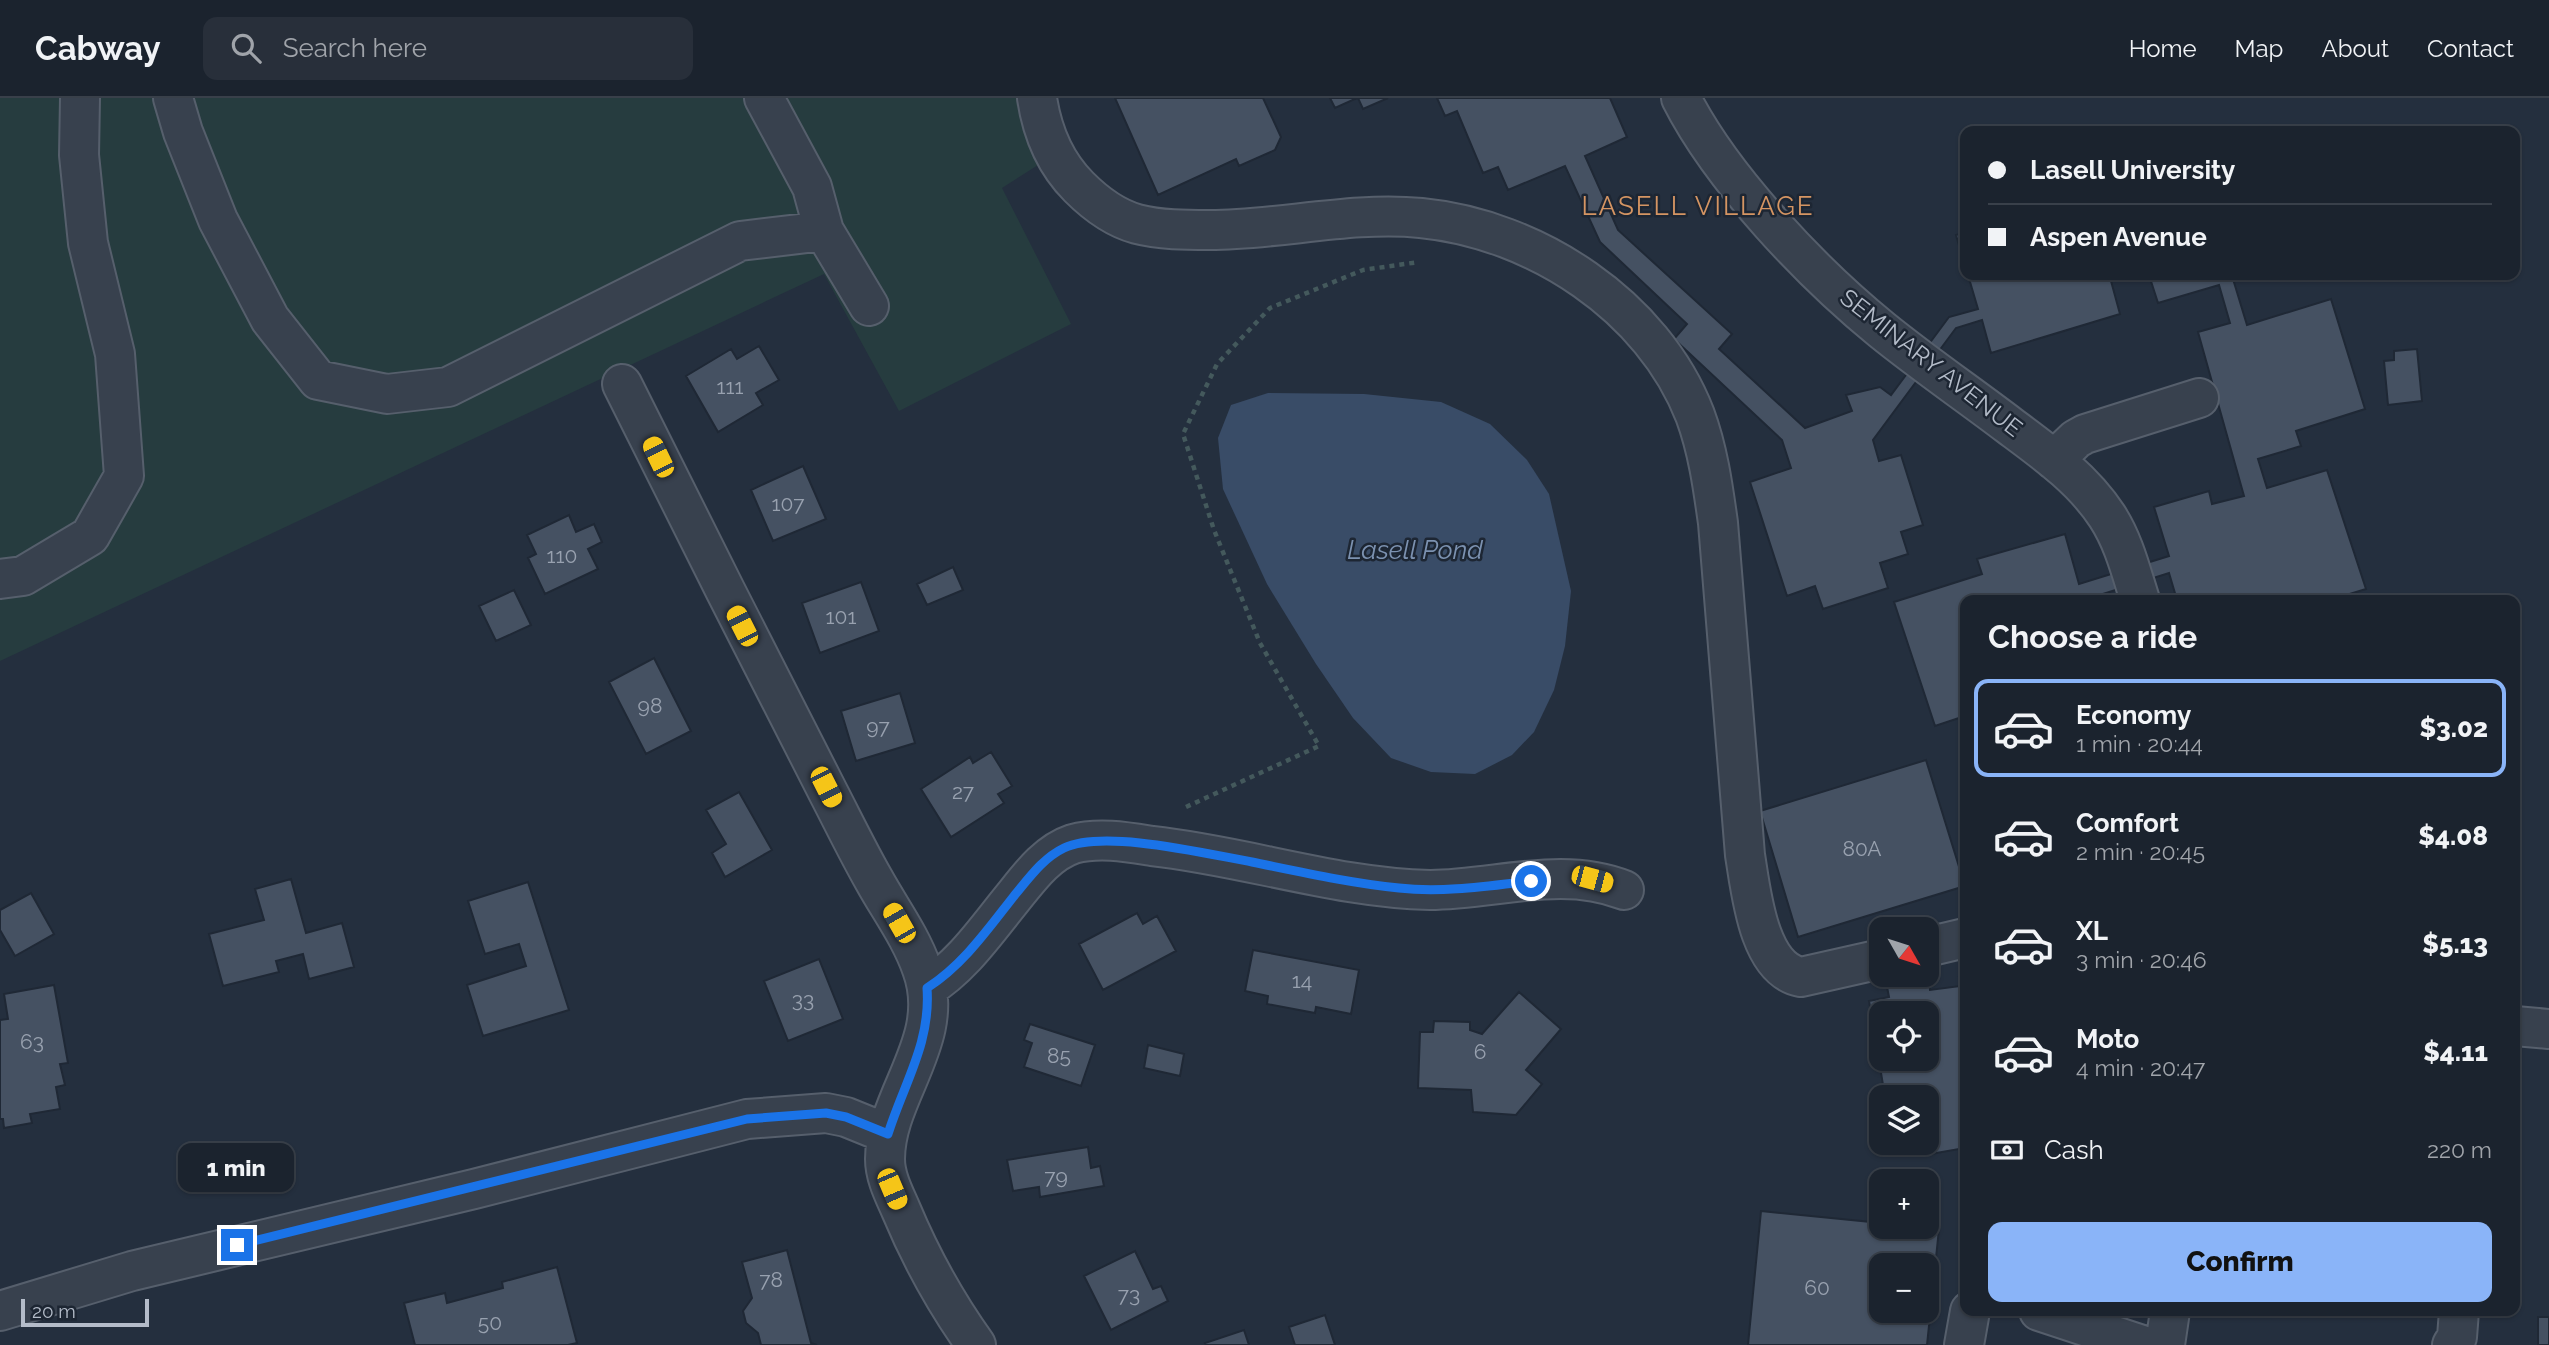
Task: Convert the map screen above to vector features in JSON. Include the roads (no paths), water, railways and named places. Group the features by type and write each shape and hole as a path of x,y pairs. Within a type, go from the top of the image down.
{"street":[{"path":"0,579 23,576 90,536 124,476 116,354 88,243 79,155 80,98"},
{"path":"173,98 183,132 218,220 270,319 318,380 387,394 448,387 740,241 824,231"},
{"path":"764,98 812,187 824,231 869,306"},
{"path":"1037,98 1048,139 1069,175 1098,203 1134,223 1185,230 1234,230 1384,217 1419,217 1456,223 1515,242 1587,281 1642,330 1666,361 1686,395 1701,431 1710,470 1718,523 1745,855 1755,909 1765,939 1777,965 1792,975 1801,977 1869,962"},
{"name":"SEMINARY AVENUE","path":"1681,98 1710,145 1747,195 1836,289 1882,330 2054,460 2088,492 2108,518 2126,554 2138,595"},
{"path":"622,384 793,724 873,880 912,945 923,971 928,1008 925,1033 888,1134 885,1162 892,1189 921,1257 976,1345"},
{"path":"2054,460 2087,433 2199,398"},
{"path":"927,988 947,975 967,954 1039,867 1062,849 1084,842 1112,841 1185,849 1330,878 1402,889 1460,888 1572,877 1592,879 1624,890"},
{"path":"1939,944 1960,939"},
{"path":"2520,1026 2549,1029"},
{"path":"0,1311 132,1271 747,1119 826,1113 846,1117 888,1134"},
{"path":"1964,1345 1969,1316"},
{"path":"2054,1316 2141,1345"},
{"path":"2165,1345 2169,1316"},
{"path":"2452,1345 2456,1337 2458,1316"}],"water":[{"name":"Lasell Pond","path":"1268,393 1364,394 1441,402 1490,424 1527,460 1549,494 1571,591 1565,646 1554,690 1534,732 1512,755 1475,774 1431,772 1391,758 1353,718 1316,664 1267,584 1223,489 1218,438 1231,405"}],"district":[{"name":"LASELL VILLAGE","path":"1698,206"}]}
